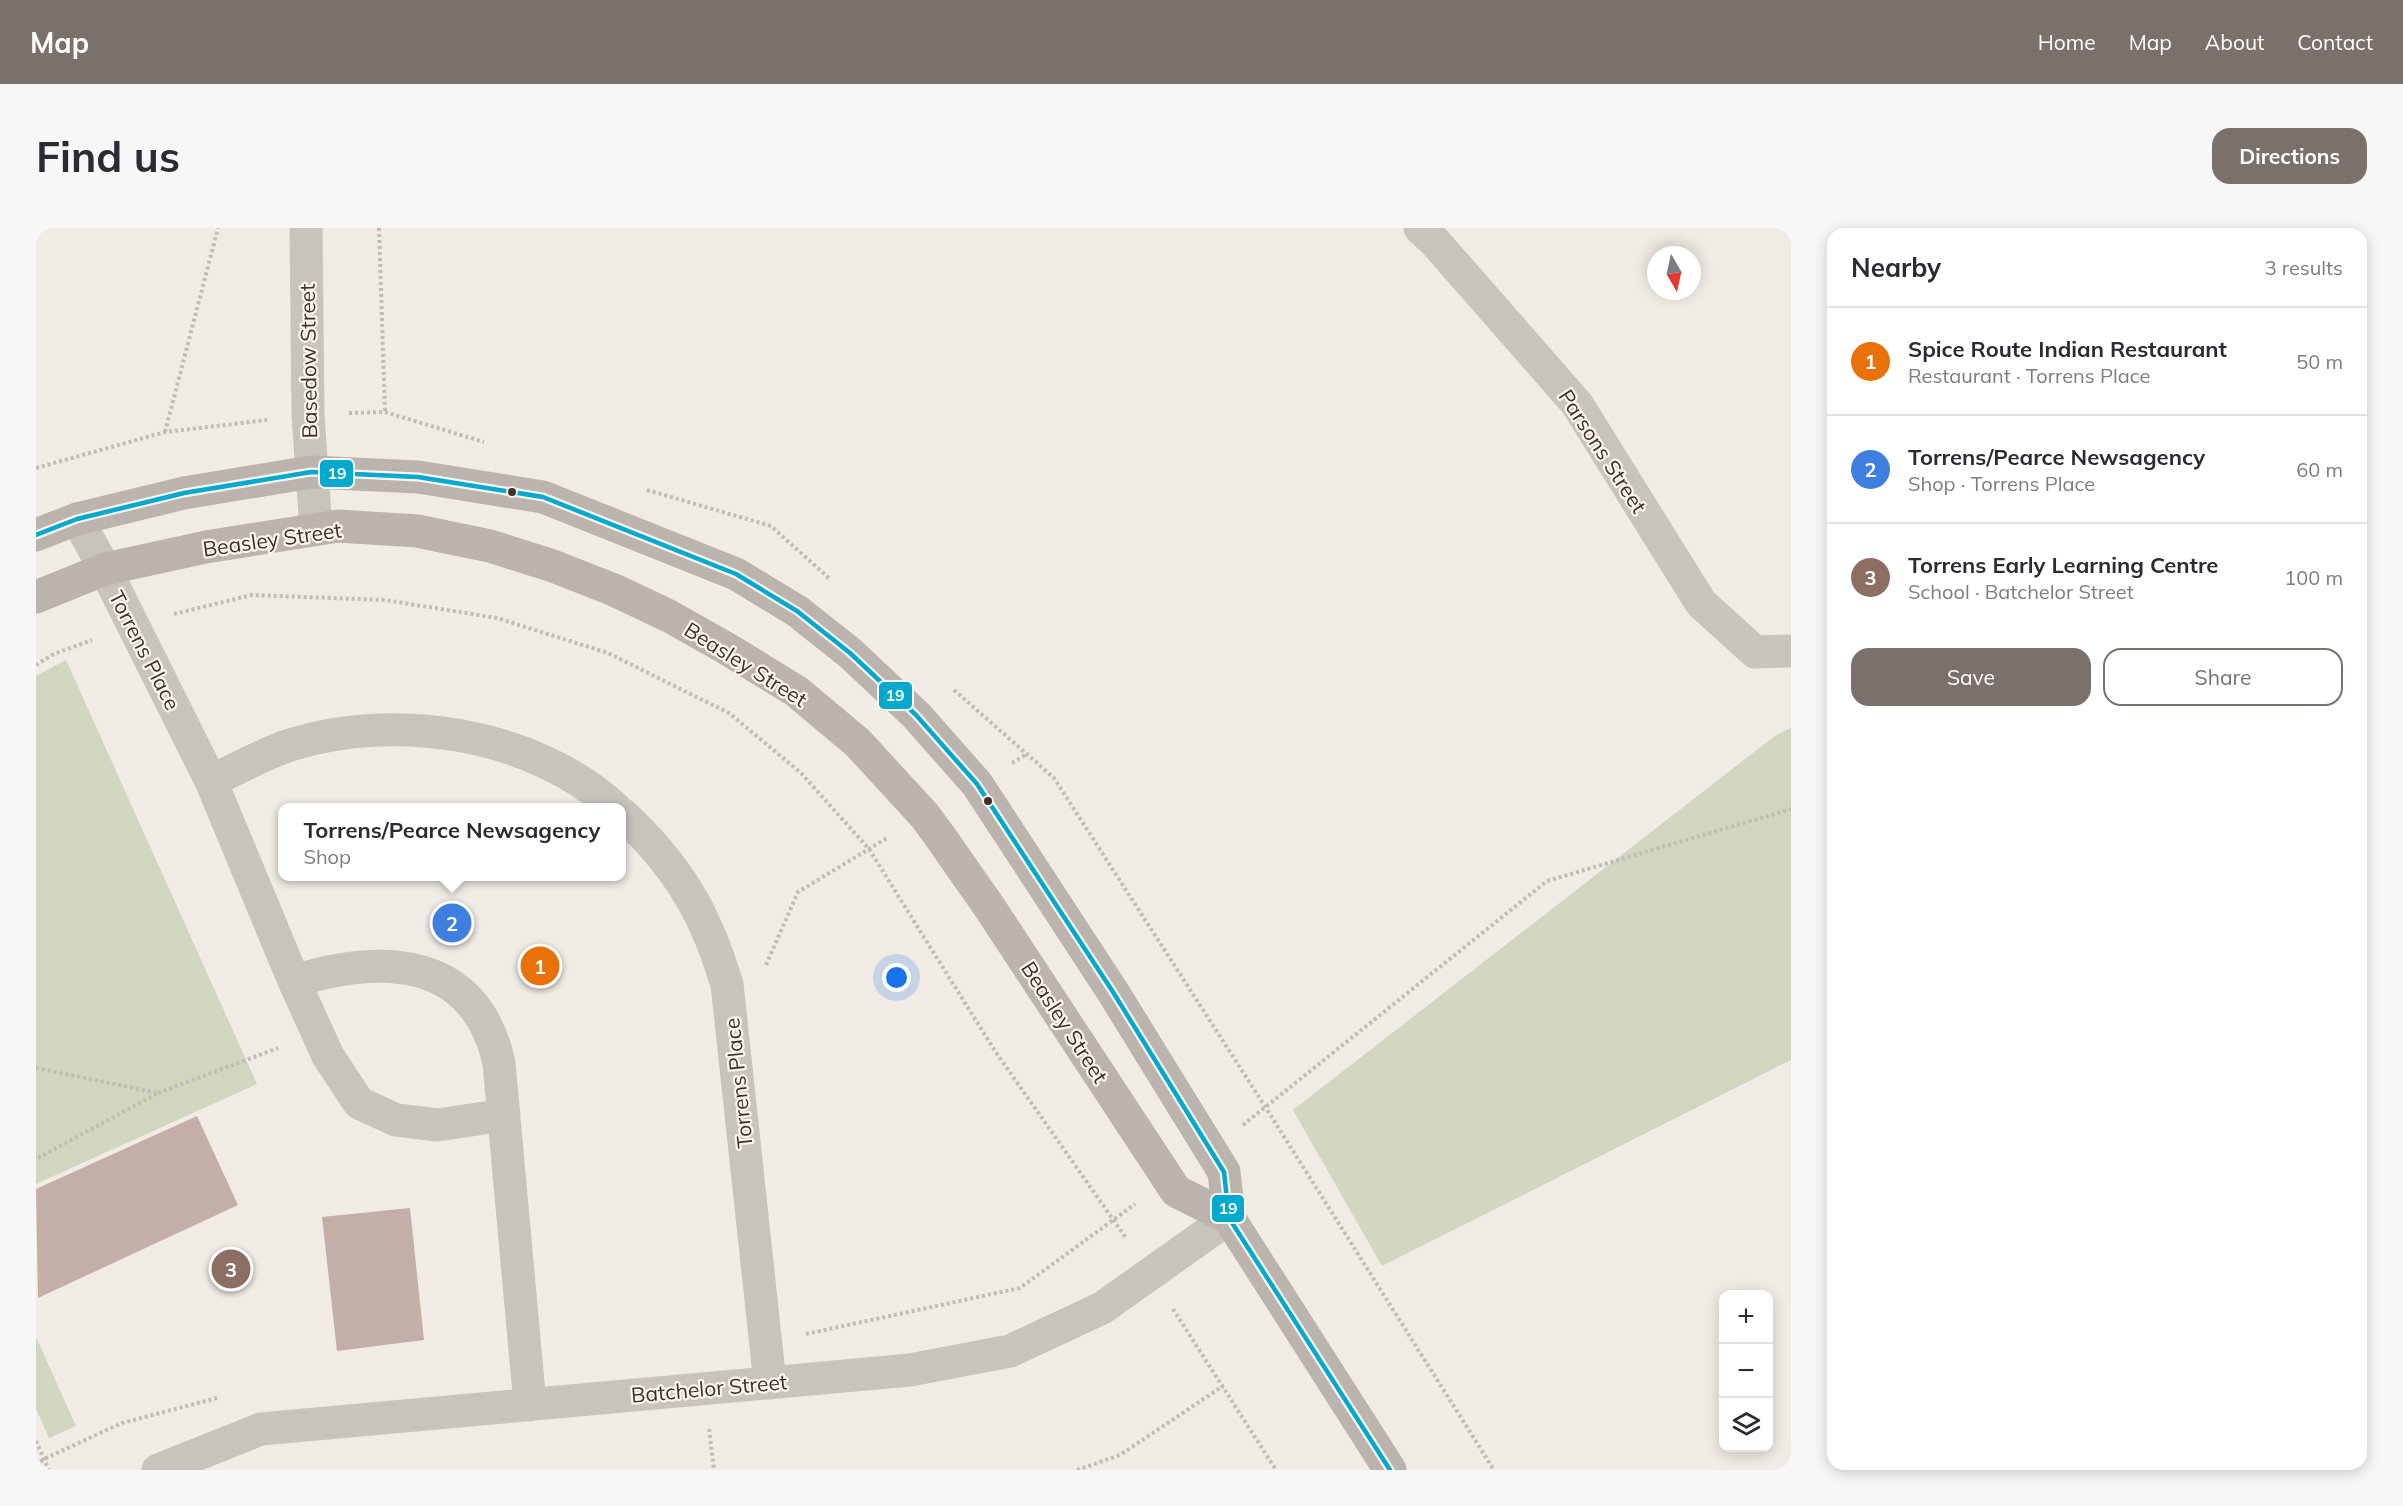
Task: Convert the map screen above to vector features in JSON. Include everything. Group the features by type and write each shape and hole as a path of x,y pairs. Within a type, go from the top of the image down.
{"main road":[{"path":"36,536 77,519 184,493 311,472 418,477 543,497 736,574 797,611 850,652 916,715 977,784 1113,992 1224,1172 1229,1218 1390,1470"},
{"name":"Beasley Street","path":"36,597 105,569 206,548 338,526 417,531 490,546 553,566 614,590 669,616 796,691 858,743 925,816 990,908 1176,1191 1229,1218"}],"street":[{"name":"Basedow Street","path":"306,228 308,415 316,529"},
{"name":"Parsons Street","path":"1420,228 1436,243 1577,404 1701,603 1755,652 1791,651"},
{"name":"Torrens Place","path":"77,519 105,569 211,781 294,981 328,1056 359,1103 396,1120 438,1125 504,1115"},
{"path":"211,781 289,745 343,732 399,728 455,733 509,748 560,770 609,803"},
{"name":"Torrens Place","path":"626,818 648,838 682,882 708,931 727,984 770,1383"},
{"path":"294,981 337,969 359,966 393,966 426,972 444,981 460,993 474,1009 495,1043 499,1063 530,1405"},
{"name":"Batchelor Street","path":"158,1470 261,1429 910,1370 1010,1351 1102,1308 1229,1218"}],"path":[{"path":"165,432 218,228"},
{"path":"379,228 385,412"},
{"path":"977,784 1027,754"},
{"path":"1266,1108 1547,881 1791,809"},
{"path":"764,969 798,892 925,816"},
{"path":"36,1159 158,1093 318,1033"},
{"path":"36,1068 158,1093"},
{"path":"1113,1220 1276,1470"},
{"path":"1077,1470 1120,1455 1223,1386"},
{"path":"36,1441 49,1470"}],"green space":[{"path":"66,660 257,1084 36,1184 36,676"},
{"path":"1791,728 1791,1060 1382,1266 1293,1110 1776,735"},
{"path":"36,1337 76,1426 49,1438 36,1409"}],"building":[{"path":"197,1116 238,1205 38,1298 36,1189"},
{"path":"410,1208 424,1340 337,1351 322,1217"}],"transit line":[{"name":"19","path":"36,535 77,519 184,493 311,472 418,477 543,497 736,574 797,611 850,653 916,715 977,784 1113,992 1224,1172 1229,1218 1390,1470"}],"place":[{"name":"Torrens/Pearce Newsagency","path":"452,923"},
{"name":"Spice Route Indian Restaurant","path":"540,966"},
{"name":"Torrens Early Learning Centre","path":"231,1269"}]}
